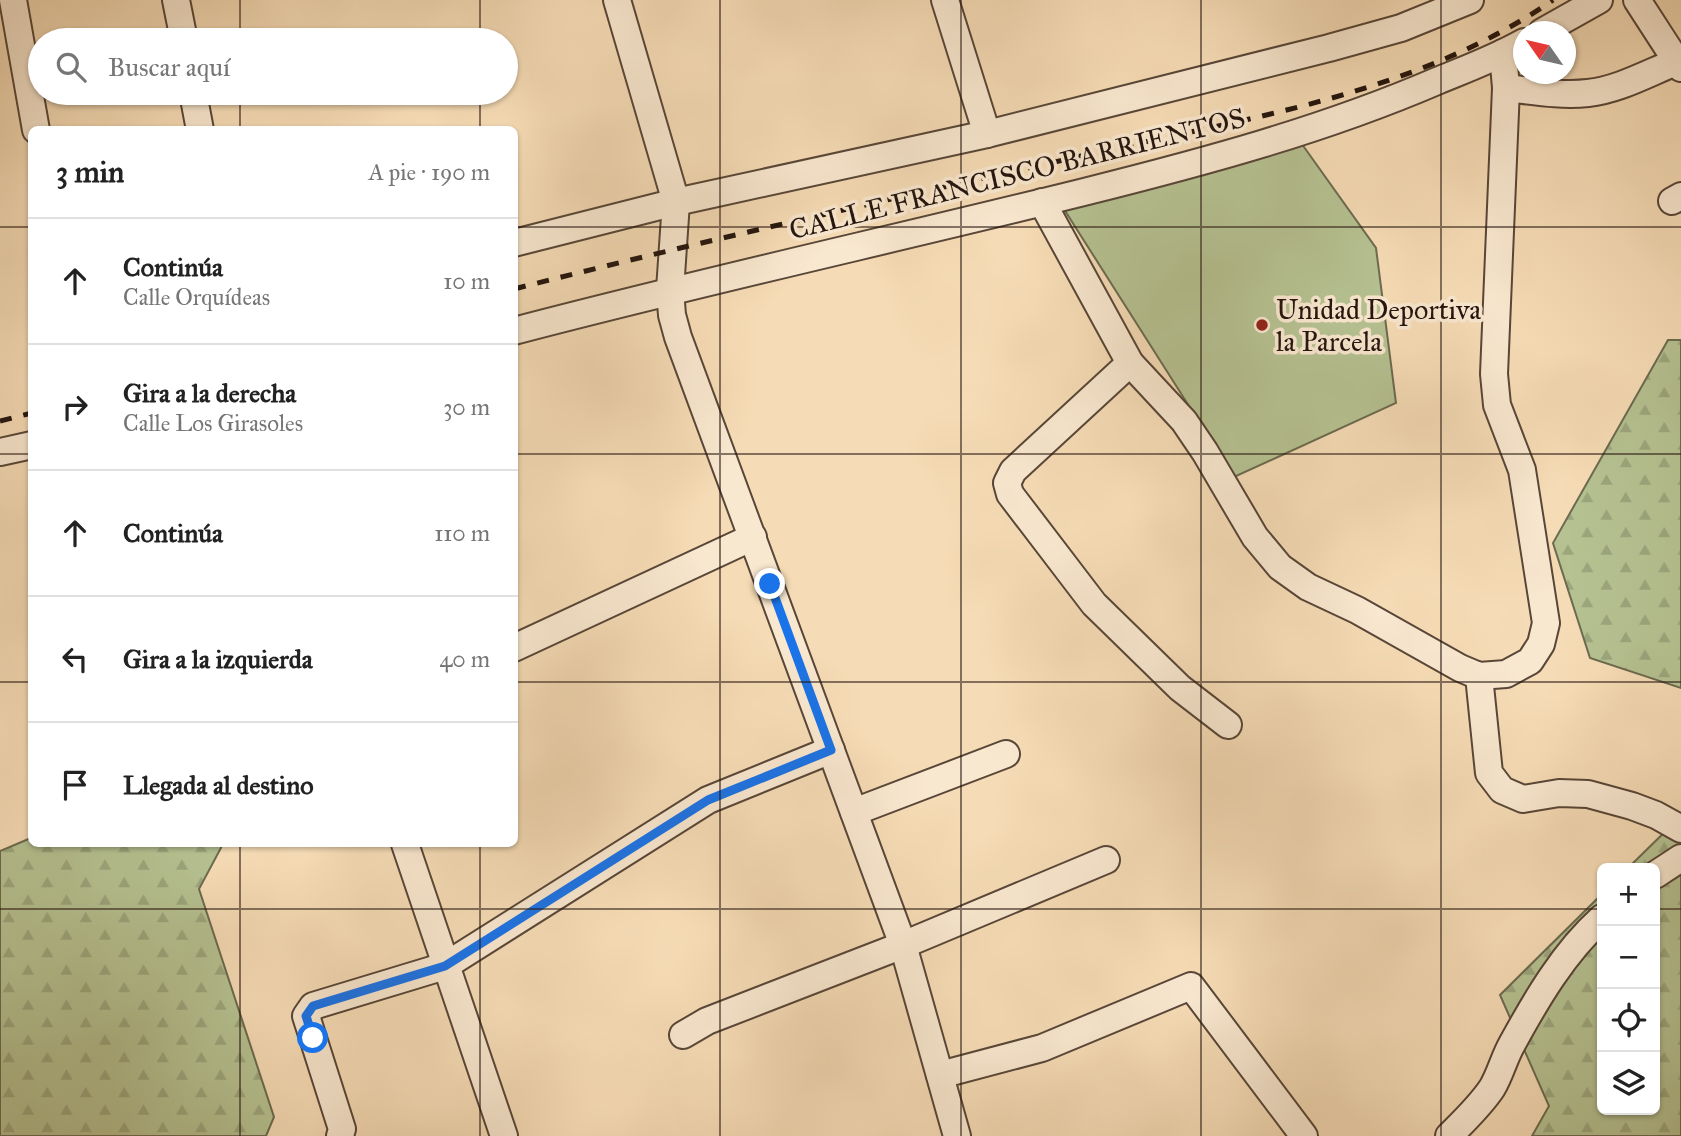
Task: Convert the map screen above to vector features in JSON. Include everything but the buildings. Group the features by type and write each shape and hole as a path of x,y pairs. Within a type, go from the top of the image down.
{"street":[{"path":"13,0 28,85"},
{"path":"176,0 182,28"},
{"path":"617,0 676,202 670,289 672,315 678,337 903,945 957,1136"},
{"path":"945,0 987,134"},
{"name":"CALLE FRANCISCO BARRIENTOS","path":"518,242 676,202 987,134 1329,48 1401,27 1470,0"},
{"path":"1562,21 1599,0"},
{"path":"1506,88 1588,93 1607,90 1679,65 1637,0"},
{"path":"1042,202 1130,363 1184,421 1255,537 1280,567 1308,587 1357,610 1460,668 1479,676 1506,674 1530,661 1541,643 1546,624 1522,470 1497,405 1494,374 1506,88 1513,48"},
{"name":"CALLE FRANCISCO BARRIENTOS","path":"518,330 670,289 1216,159 1295,135 1402,96 1513,48"},
{"path":"32,105 35,126"},
{"path":"195,105 199,126"},
{"path":"1130,363 1013,471 1007,483 1010,494 1094,604 1180,688 1228,725"},
{"path":"0,452 28,445"},
{"path":"518,646 753,537"},
{"path":"1479,676 1489,773 1503,790 1523,799 1559,793 1588,794 1656,815 1681,829"},
{"path":"340,1136 342,1129 306,1016 313,1006 445,966 708,800 831,750"},
{"path":"854,812 1006,754"},
{"path":"406,847 504,1136"},
{"path":"1660,872 1681,858"},
{"path":"683,1035 707,1021 903,945 1106,860"},
{"path":"1449,1136 1478,1107 1493,1087 1511,1045 1559,967 1597,922"},
{"path":"940,1075 1042,1048 1191,986 1304,1136"}],"green space":[{"name":"Unidad Deportiva la Parcela","path":"1299,140 1376,248 1396,403 1234,477 1062,206"},
{"path":"1668,340 1681,340 1681,688 1590,658 1553,543"},
{"path":"1681,816 1681,1136 1532,1136 1549,1106 1500,995 1597,899 1597,1115 1660,1115 1660,863 1633,863"},
{"path":"28,839 28,847 221,847 199,889 274,1117 266,1136 0,1136 0,851"}],"railway":[{"path":"518,288 726,237 1326,100 1444,59 1500,32 1553,0"},
{"path":"0,421 28,414"}],"place":[{"name":"Unidad Deportiva la Parcela","path":"1262,325"}],"route":[{"path":"313,1038 306,1016 313,1006 445,966 708,800 831,750 770,584"}]}
